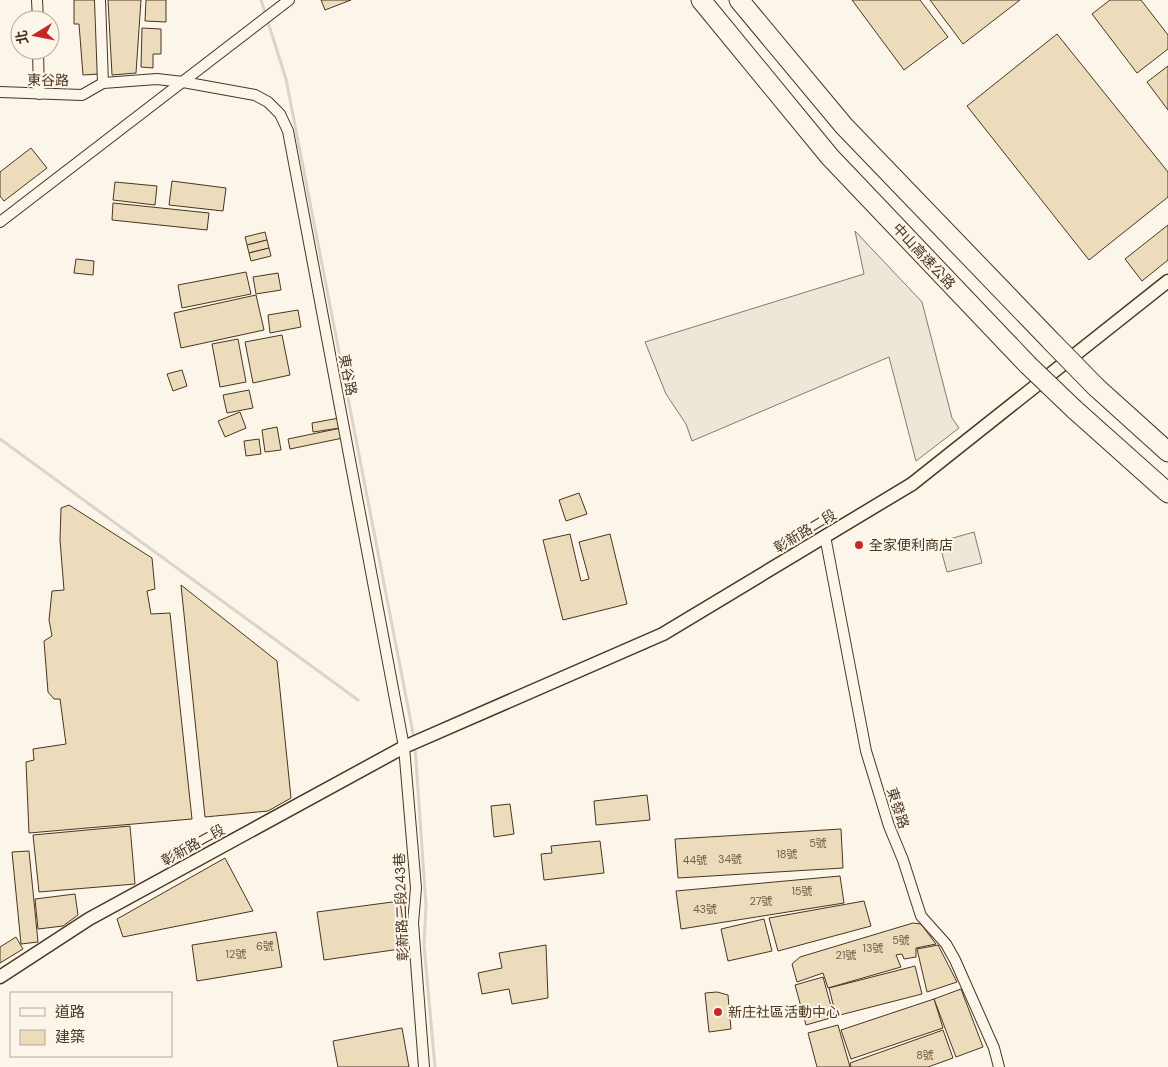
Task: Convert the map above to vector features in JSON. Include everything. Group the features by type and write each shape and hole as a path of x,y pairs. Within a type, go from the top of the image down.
{"highway":[{"name":"中山高速公路","path":"701,0 830,157 1028,365 1168,493"},
{"path":"739,0 844,126 1096,387 1168,452"}],"street":[{"path":"100,0 103,83"},
{"path":"0,222 289,0"},
{"path":"38,60 39,94"},
{"name":"東谷路","path":"0,92 82,95 103,83 158,79 255,95 268,102 274,108 288,132 404,746"},
{"name":"彰新路二段","path":"0,977 89,919 404,746 663,634 912,484 1168,281"},
{"name":"東發路","path":"825,536 866,751 889,826 904,860 921,916 946,944 955,960 994,1048 999,1067"},
{"name":"彰新路二段243巷","path":"404,746 416,888 413,923 424,1067"}],"shaded area":[{"path":"855,231 922,302 952,418 959,428 916,461 889,357 692,441 686,424 666,394 645,342 864,274"},
{"path":"974,532 982,563 947,572 939,542"}],"building":[{"path":"74,0 96,0 99,74 83,75 79,24 74,24"},
{"path":"108,0 141,0 136,73 112,75"},
{"path":"146,0 166,0 166,22 145,21"},
{"path":"321,0 351,0 325,10"},
{"path":"852,0 920,0 948,37 904,70"},
{"path":"930,0 1020,0 963,44"},
{"path":"1110,0 1141,0 1168,35 1168,49 1137,73 1092,14"},
{"path":"142,28 161,29 161,54 153,54 153,68 141,67"},
{"path":"1057,34 1168,172 1168,197 1089,260 967,106"},
{"path":"1168,66 1168,110 1147,82"},
{"path":"31,148 47,168 4,201 0,196 0,172"},
{"path":"172,181 226,188 223,211 169,205"},
{"path":"115,182 157,186 155,205 113,200"},
{"path":"113,203 209,213 207,230 112,220"},
{"path":"1168,225 1168,260 1142,281 1125,259"},
{"path":"265,232 267,240 247,245 245,237"},
{"path":"267,240 269,248 249,253 247,245"},
{"path":"269,248 271,256 251,261 249,253"},
{"path":"76,259 94,261 93,275 74,273"},
{"path":"246,272 251,294 182,308 178,285"},
{"path":"278,273 281,290 256,294 253,277"},
{"path":"256,295 264,330 181,348 174,313"},
{"path":"298,310 301,327 270,333 268,315"},
{"path":"282,335 290,375 253,383 245,342"},
{"path":"238,339 246,382 220,387 212,344"},
{"path":"182,370 187,386 173,391 167,374"},
{"path":"249,390 253,408 227,413 223,395"},
{"path":"240,412 246,428 225,437 218,421"},
{"path":"339,418 340,428 313,432 312,423"},
{"path":"277,427 281,450 265,452 262,430"},
{"path":"341,428 343,438 290,449 288,439"},
{"path":"259,439 261,454 246,456 244,441"},
{"path":"579,493 587,514 566,521 559,500"},
{"path":"69,505 152,558 155,589 147,591 151,614 170,613 192,819 29,833 26,762 34,760 33,749 66,744 60,699 54,699 48,692 44,641 52,636 49,620 52,591 64,590 60,540 61,508"},
{"path":"570,534 581,581 589,579 579,542 610,534 627,604 563,620 543,540"},
{"path":"181,585 277,661 291,798 268,811 205,817"},
{"path":"647,795 650,820 596,825 594,801"},
{"path":"510,804 514,834 494,837 491,806"},
{"path":"130,826 135,884 39,892 33,835"},
{"path":"841,829 843,868 678,878 675,839"},
{"path":"600,841 604,873 544,880 541,854 552,853 551,846"},
{"path":"29,851 38,942 21,944 12,852"},
{"path":"225,858 253,911 123,937 117,919"},
{"path":"840,876 844,903 681,929 676,891"},
{"path":"75,894 78,915 63,926 38,929 35,899"},
{"path":"400,901 407,948 324,960 317,912"},
{"path":"864,901 871,926 778,951 769,918"},
{"path":"764,919 772,951 728,961 721,929"},
{"path":"913,923 921,924 936,944 916,948 916,957 904,959 902,954 896,955 901,967 828,988 823,973 797,982 792,964 800,957"},
{"path":"276,932 282,967 197,981 192,945"},
{"path":"16,937 23,949 0,963 0,947"},
{"path":"546,945 548,998 512,1004 509,989 482,994 478,973 502,968 499,953"},
{"path":"938,945 957,982 927,992 917,949"},
{"path":"915,966 922,994 836,1016 829,988"},
{"path":"823,977 834,1017 806,1025 795,985"},
{"path":"961,989 983,1047 956,1057 934,999"},
{"name":"新庄社區活動中心","path":"717,992 728,995 731,1029 709,1032 705,993"},
{"path":"934,999 943,1028 851,1059 841,1030"},
{"path":"838,1025 850,1067 817,1067 808,1033"},
{"path":"402,1028 409,1067 338,1067 333,1041"},
{"path":"943,1030 953,1058 928,1067 851,1067 850,1063"}],"waterway":[{"path":"261,0 286,79 414,738"},
{"path":"0,439 358,700"},
{"path":"415,747 426,905 424,945 435,1067"}],"place":[{"name":"全家便利商店","path":"859,545"},
{"name":"新庄社區活動中心","path":"718,1012"}]}
